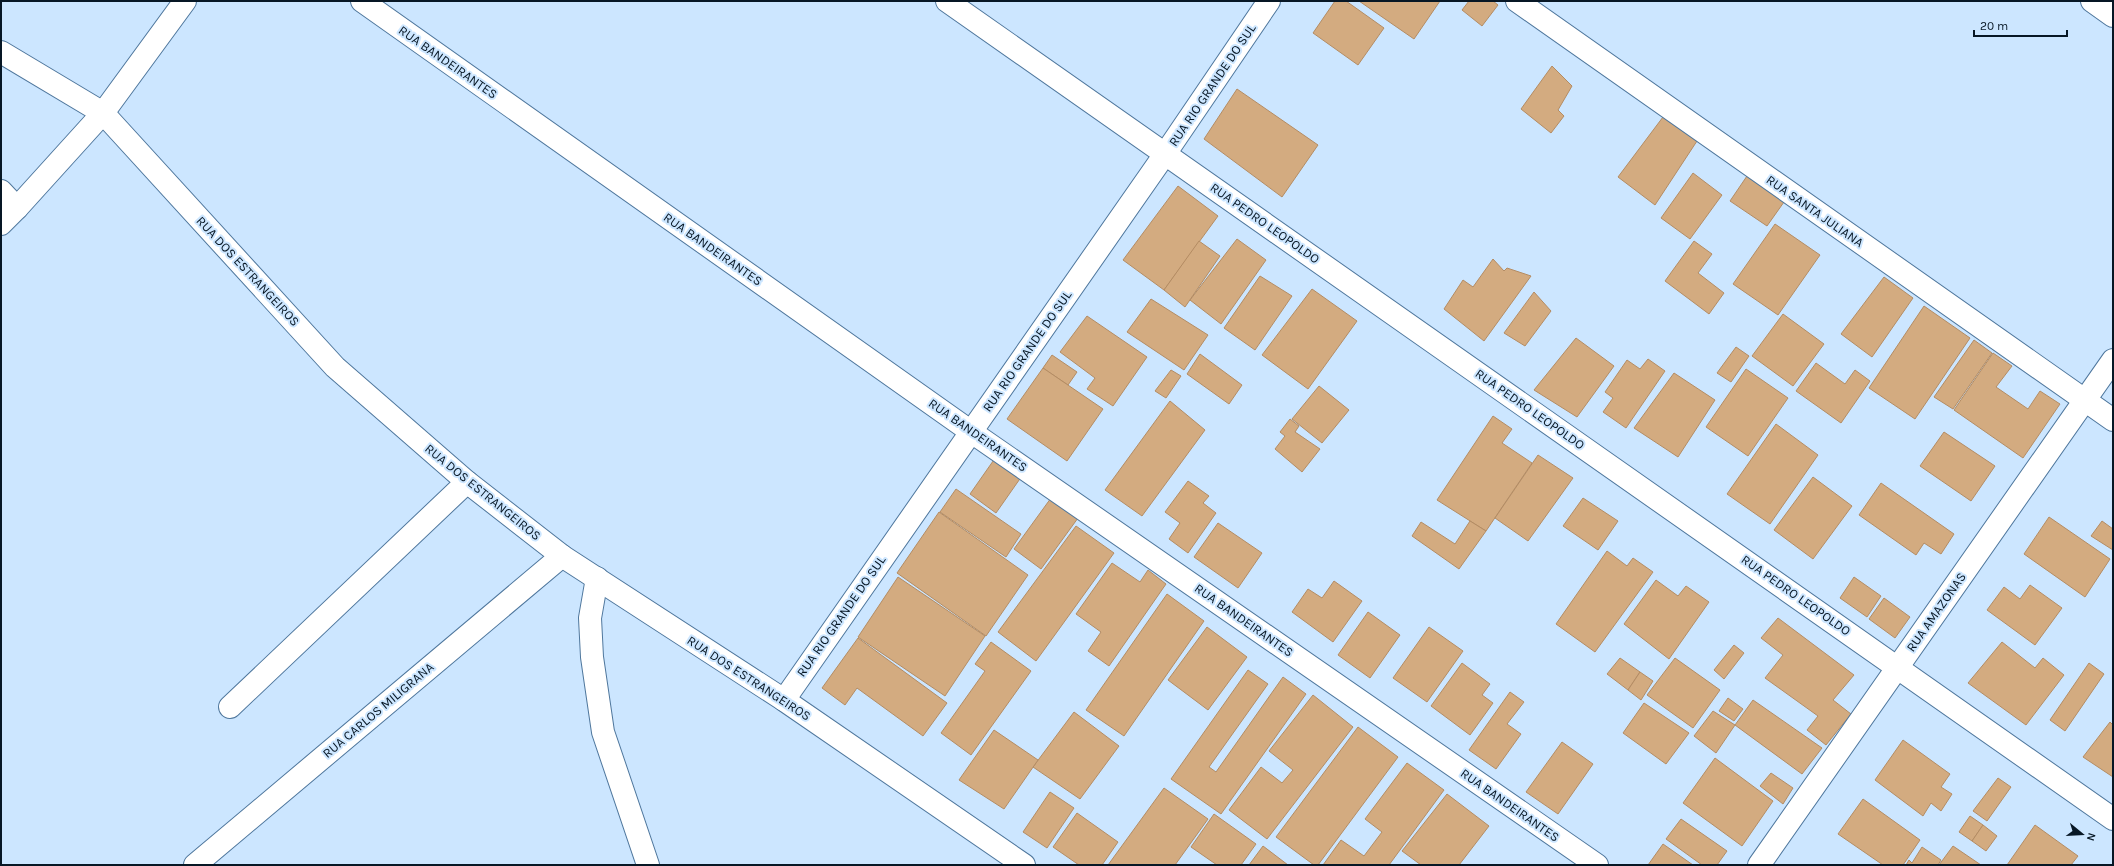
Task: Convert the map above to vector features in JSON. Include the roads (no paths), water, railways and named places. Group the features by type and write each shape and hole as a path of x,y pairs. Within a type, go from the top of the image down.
{"street":[{"path":"1,224 103,113 185,1"},
{"name":"RUA BANDEIRANTES","path":"362,1 970,430 1597,865"},
{"name":"RUA PEDRO LEOPOLDO","path":"947,1 2113,819"},
{"name":"RUA RIO GRANDE DO SUL","path":"784,700 970,430 1165,154 1269,1"},
{"name":"RUA SANTA JULIANA","path":"1517,1 2113,420"},
{"path":"2092,1 2113,16"},
{"name":"RUA DOS ESTRANGEIROS","path":"1,52 103,113 336,367 467,482 562,556 784,700 1024,865"},
{"path":"1,191 17,208"},
{"name":"RUA AMAZONAS","path":"1759,865 2113,360"},
{"path":"230,708 467,482"},
{"name":"RUA CARLOS MILIGRANA","path":"195,865 562,556"},
{"path":"597,578 590,618 592,657 602,732 648,865"}]}
